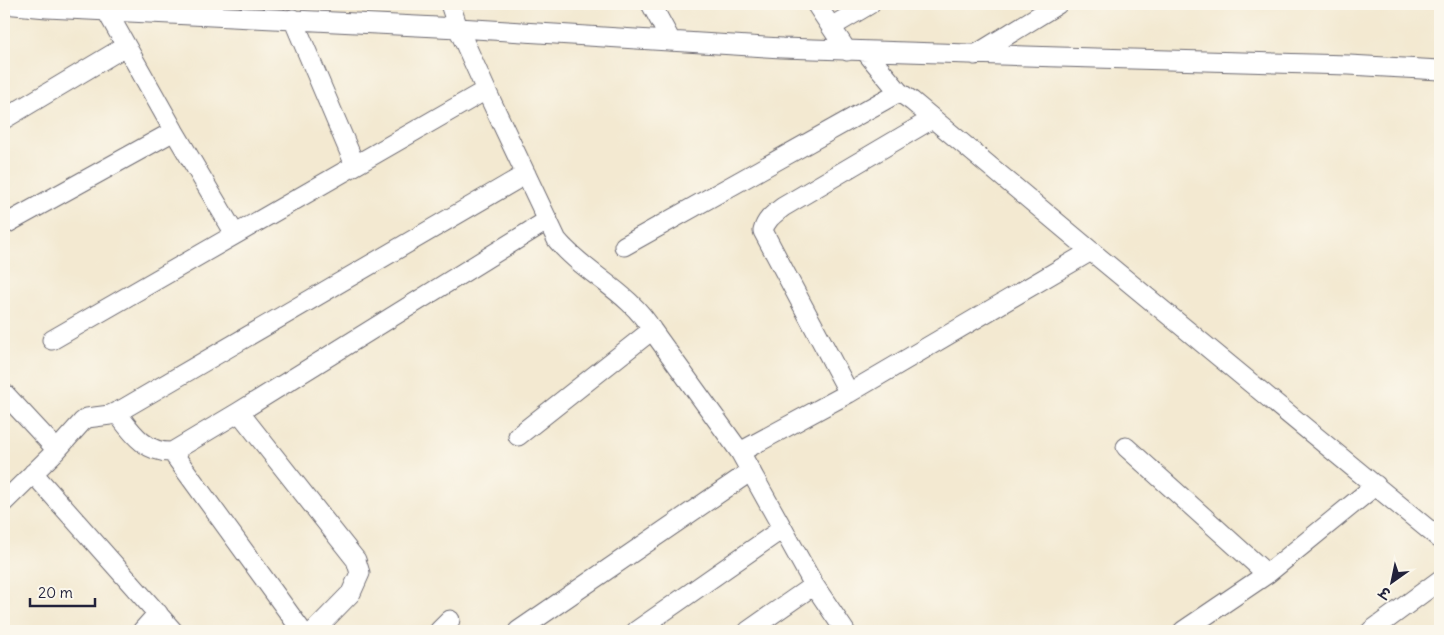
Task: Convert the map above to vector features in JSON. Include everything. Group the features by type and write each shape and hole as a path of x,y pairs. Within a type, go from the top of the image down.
{"street":[{"path":"4,4 47,8 458,28 782,48 1349,65 1440,70"},
{"path":"450,4 458,28 486,90 557,240 567,252 632,305 646,319 740,452 814,585 845,631"},
{"path":"651,4 671,42"},
{"path":"816,4 831,27 899,92 1440,539"},
{"path":"831,27 870,4"},
{"path":"975,55 1058,4"},
{"path":"106,10 235,234"},
{"path":"293,19 355,165"},
{"path":"4,119 126,46"},
{"path":"52,340 486,90"},
{"path":"624,246 899,92"},
{"path":"849,393 763,231 765,224 770,216 784,206 932,119"},
{"path":"4,225 174,131"},
{"path":"5,499 57,450 87,418 110,415 116,412 526,174"},
{"path":"116,412 138,440 148,446 172,452 548,220"},
{"path":"740,452 849,393 1091,251"},
{"path":"518,436 652,330"},
{"path":"4,393 57,450"},
{"path":"239,412 356,560 360,573 351,593 314,631"},
{"path":"1126,447 1267,574"},
{"path":"172,452 302,631"},
{"path":"518,631 751,471"},
{"path":"33,473 174,631"},
{"path":"1184,631 1267,574 1376,485"},
{"path":"636,631 782,529"},
{"path":"1371,631 1440,580"},
{"path":"748,631 814,585"},
{"path":"142,631 158,613"}]}
